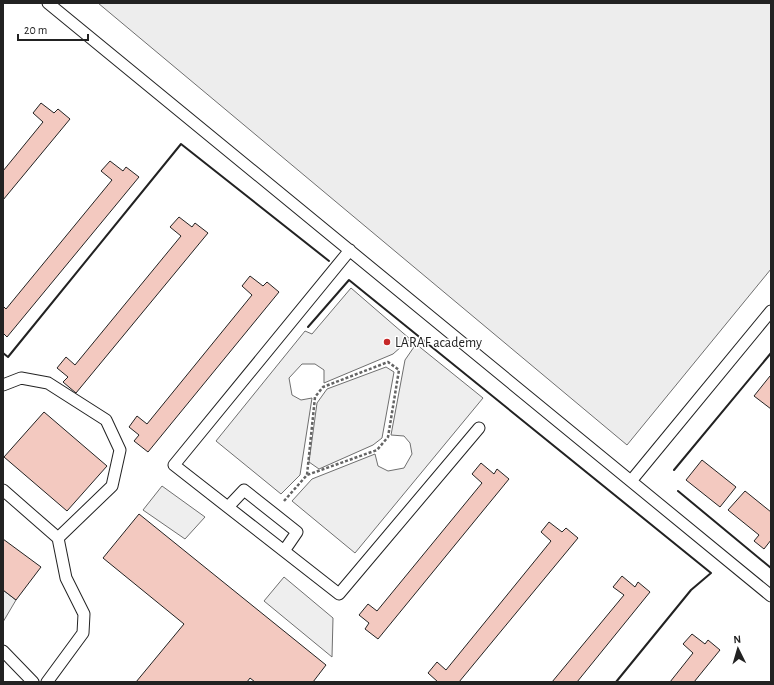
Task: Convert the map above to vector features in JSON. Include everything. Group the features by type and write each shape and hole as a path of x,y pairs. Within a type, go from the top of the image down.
{"lane":[{"path":"48,3 771,596"},
{"path":"350,250 174,465 339,594 479,428"},
{"path":"631,481 771,311"},
{"path":"3,385 21,378 48,383 106,420 120,450 112,486 58,538"},
{"path":"3,490 58,538 66,578 84,614 83,633 47,682"},
{"path":"228,507 244,490 297,532 284,551"},
{"path":"3,651 33,682"}],"path":[{"path":"273,513 307,475 377,450 388,437 399,370 388,362 323,387 315,397 307,475"}],"shaded area":[{"path":"98,3 771,3 771,269 627,445"},
{"path":"351,288 410,339 393,354 324,383 324,370 315,364 302,364 289,378 292,395 301,400 312,398 300,475 281,494 216,441 305,331 312,334"},
{"path":"416,344 483,398 355,553 292,501 312,479 375,454 378,466 388,471 404,468 412,454 410,443 404,436 391,435 405,360"},
{"path":"386,367 394,372 382,438 373,445 319,469 309,462 317,403 327,389"},
{"path":"162,486 205,517 185,539 143,510"},
{"path":"284,577 333,618 332,657 264,601"},
{"path":"3,590 16,600 3,622"}],"building":[{"path":"41,103 54,113 58,109 70,119 3,200 3,171 43,122 33,113"},
{"path":"110,161 123,171 126,167 139,177 7,337 3,333 3,306 6,309 112,180 101,171"},
{"path":"179,217 192,227 195,223 208,233 76,393 63,382 68,377 57,368 66,357 75,365 181,236 170,227"},
{"path":"250,276 263,286 267,282 279,292 148,452 134,441 139,435 129,427 137,416 147,424 252,295 242,286"},
{"path":"770,376 771,377 771,409 754,396"},
{"path":"44,412 107,466 67,511 4,457"},
{"path":"702,460 736,487 720,507 686,480"},
{"path":"481,463 494,474 497,469 509,479 378,639 365,629 369,623 359,615 368,604 377,611 482,483 472,474"},
{"path":"745,491 771,512 771,540 764,549 754,541 759,535 728,510"},
{"path":"139,514 326,665 313,682 255,682 250,678 247,682 136,682 184,624 103,558"},
{"path":"549,522 562,532 566,528 578,538 459,682 438,682 428,673 437,662 446,670 551,541 541,532"},
{"path":"3,539 41,567 16,600 3,590"},
{"path":"622,576 635,587 638,582 650,592 577,682 552,682 624,595 613,587"},
{"path":"692,634 705,644 708,640 720,650 694,682 670,682 693,653 683,644"}],"wall":[{"path":"3,353 8,357 181,144 329,261"},
{"path":"308,327 349,280 711,573 691,590 616,682"},
{"path":"674,470 771,353"},
{"path":"678,491 771,568"}],"place":[{"name":"LARAF academy","path":"387,342"}]}
